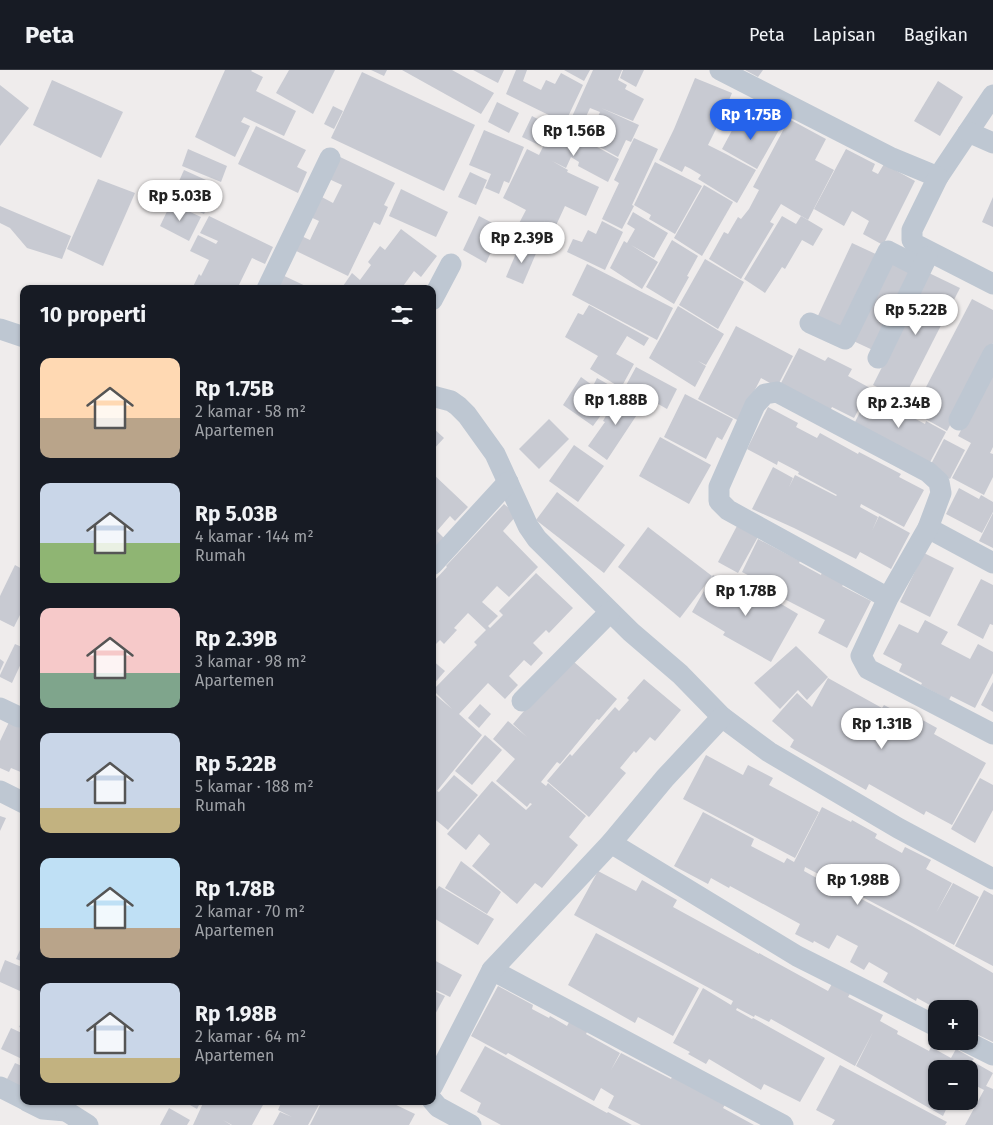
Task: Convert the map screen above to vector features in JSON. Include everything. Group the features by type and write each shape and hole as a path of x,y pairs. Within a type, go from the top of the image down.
{"street":[{"path":"720,70 892,158 938,177"},
{"path":"925,260 912,236 915,224 938,177 952,159 993,95"},
{"path":"968,132 993,143"},
{"path":"269,285 330,158"},
{"path":"810,323 845,339 888,252 925,260 993,284"},
{"path":"878,358 925,260"},
{"path":"436,292 451,264"},
{"path":"0,329 20,336"},
{"path":"959,420 993,354"},
{"path":"888,598 728,510 719,501 719,487 755,406 765,394 777,392 928,472 939,482 940,493 928,528 888,598 862,656 868,669 993,734"},
{"path":"436,397 451,401 467,415 495,454 528,526 537,539 610,612 680,674 722,717 769,752 898,828 993,879"},
{"path":"436,561 508,482"},
{"path":"928,528 993,563"},
{"path":"522,701 610,612"},
{"path":"0,708 19,717"},
{"path":"436,1079 492,970 611,843 665,778 722,717"},
{"path":"0,791 20,800"},
{"path":"611,843 797,956 928,1022"},
{"path":"492,970 783,1125"},
{"path":"978,1047 993,1055"},
{"path":"0,1087 20,1097"},
{"path":"36,1105 43,1109 65,1106 88,1125"},
{"path":"436,1105 471,1125"}],"building":[{"path":"225,70 252,70 263,77 256,91 296,111 284,136 244,117 241,122 250,126 235,157 195,137"},
{"path":"289,70 335,70 313,114 276,93"},
{"path":"371,70 387,70 384,76"},
{"path":"402,70 452,70 494,93 481,114"},
{"path":"473,70 504,70 498,83"},
{"path":"516,70 527,70 523,81 541,90 546,80 555,84 561,73 583,85 565,123 506,94"},
{"path":"564,70 590,70 584,81"},
{"path":"593,70 622,70 618,80 627,85 625,89 644,99 633,121 601,108 639,125 631,142 626,140 618,157 587,140 600,112 590,108 577,136 619,159 608,182 578,166 579,162 571,157 566,168 552,161 568,170 567,172 599,187 586,216 565,206 547,245 536,239 545,220 534,241 515,231 526,210 503,198 527,149 539,155 554,124 566,130"},
{"path":"623,70 644,70 636,87 620,78"},
{"path":"745,70 763,70 758,77"},
{"path":"362,72 475,125 444,191 331,138"},
{"path":"695,78 732,93 727,105 724,104 720,113 723,115 708,145 756,170 737,203 698,179 701,175 691,169 685,166 682,172 659,160"},
{"path":"52,80 123,112 101,158 33,125"},
{"path":"938,81 963,97 940,136 914,121"},
{"path":"0,85 29,108 0,146"},
{"path":"497,102 519,113 509,133 488,122"},
{"path":"333,106 343,111 334,129 324,124"},
{"path":"752,115 779,130 757,169 722,149 736,123 744,128"},
{"path":"532,116 551,126 541,146 522,137"},
{"path":"789,119 826,139 815,160 834,170 808,220 781,204 770,222 774,224 741,279 709,259 724,232 728,234 738,217 741,219 749,209 759,190 753,187"},
{"path":"256,126 306,150 297,167 307,172 298,193 238,164"},
{"path":"484,130 524,147 509,183 504,181 499,194 485,188 491,174 469,165"},
{"path":"634,138 658,149 632,205 634,206 622,229 602,219 619,183 614,180"},
{"path":"188,149 227,166 221,182 182,166"},
{"path":"846,149 875,164 872,171 878,174 884,164 915,181 883,245 863,234 869,221 852,211 844,226 814,209"},
{"path":"340,157 395,183 384,205 388,207 380,225 374,222 348,276 290,248 297,234 310,240 319,221 308,216 318,195 333,203 342,185 329,179"},
{"path":"655,162 702,186 675,234 649,219 651,215 634,205"},
{"path":"184,170 217,185 204,214 171,199"},
{"path":"470,172 487,180 476,205 458,197"},
{"path":"98,179 135,193 103,266 67,249"},
{"path":"704,185 733,202 702,256 674,238"},
{"path":"401,189 448,212 436,237 389,216"},
{"path":"993,197 993,227 982,222"},
{"path":"171,203 201,217 189,241 160,226"},
{"path":"0,206 71,236 62,259 27,248 10,228 0,223"},
{"path":"633,212 668,233 654,258 631,245 658,262 642,289 610,268 624,241 627,243 635,229 627,224"},
{"path":"209,216 273,247 265,264 252,258 239,285 194,285 209,260 190,251 198,235 216,244 218,241 200,233"},
{"path":"479,216 502,228 486,263 463,250"},
{"path":"782,216 796,224 801,216 823,229 813,246 802,240 785,269 782,267 765,293 744,279"},
{"path":"602,221 623,232 605,270 567,252 573,239 582,242 588,230 596,234"},
{"path":"401,229 437,256 421,277 414,271 404,285 344,285 352,273 360,280 371,265 368,262 380,246 385,250"},
{"path":"672,240 698,256 674,304 646,287"},
{"path":"852,243 880,256 844,333 816,320"},
{"path":"520,244 537,251 523,284 506,277"},
{"path":"705,259 744,282 718,329 679,305"},
{"path":"885,260 913,273 877,352 849,339"},
{"path":"587,264 673,308 657,340 572,295"},
{"path":"278,273 304,285 273,285"},
{"path":"929,273 960,288 903,400 873,385"},
{"path":"972,299 993,310 993,343 947,431 913,412"},
{"path":"589,305 649,338 644,346 627,336 616,354 634,364 621,388 590,369 598,356 565,337 578,313 583,315"},
{"path":"678,306 724,334 706,365 698,361 706,366 695,387 649,358"},
{"path":"736,326 793,356 777,387 761,378 739,421 698,399"},
{"path":"799,348 825,361 828,357 852,369 848,376 870,388 854,418 832,407 830,411 780,385"},
{"path":"636,367 677,389 667,409 646,397 644,400 624,389"},
{"path":"993,367 993,447 990,453 993,454 993,477 984,495 952,478 971,443 958,436"},
{"path":"581,377 592,385 585,398 604,411 593,426 563,405"},
{"path":"597,378 618,390 612,400 592,388"},
{"path":"626,393 644,404 607,460 588,446 605,422 603,421 612,405 617,408"},
{"path":"685,394 733,419 722,440 717,437 706,459 664,437"},
{"path":"869,394 925,424 926,421 946,432 929,464 853,426"},
{"path":"768,407 798,423 796,427 817,438 820,433 858,454 859,452 901,474 899,477 924,490 904,527 861,504 860,507 878,517 872,531 879,516 910,533 891,569 860,552 856,559 752,509 773,467 793,478 789,487 795,475 837,495 778,461 777,465 747,449"},
{"path":"549,419 569,439 539,469 519,449"},
{"path":"436,431 444,438 436,447"},
{"path":"660,437 711,465 689,504 639,476"},
{"path":"944,439 965,450 950,479 929,468"},
{"path":"574,445 604,466 578,502 549,481"},
{"path":"436,477 468,507 455,521 450,516 437,531 446,540 436,550"},
{"path":"959,488 979,499 981,495 993,502 993,512 982,533 946,514"},
{"path":"557,492 625,545 604,573 536,520"},
{"path":"504,504 517,515 503,531 538,567 509,597 497,586 482,602 498,616 488,626 490,628 503,615 499,611 536,573 573,608 549,633 546,630 533,643 543,653 531,666 524,660 509,676 518,685 505,699 488,683 459,714 482,735 437,791 439,792 454,775 478,795 448,830 436,820 436,695 452,709 436,693 436,687 477,645 474,642 486,630 468,613 454,628 457,630 444,644 440,640 436,644 436,579"},
{"path":"993,513 993,548 979,541"},
{"path":"738,524 759,535 738,573 718,562"},
{"path":"648,527 712,576 680,618 618,567"},
{"path":"758,539 800,561 799,563 821,575 822,572 844,584 842,586 871,601 847,648 818,633 825,620 763,588 765,584 742,572"},
{"path":"924,553 954,568 930,617 900,602"},
{"path":"15,565 20,568 20,615 14,627 0,620 0,596"},
{"path":"713,575 746,594 751,586 798,614 771,662 723,635 725,632 692,612"},
{"path":"981,579 993,585 993,625 990,624 983,639 957,625"},
{"path":"925,620 948,632 941,644 970,659 978,644 993,652 993,673 975,708 951,696 949,700 921,685 922,683 899,671 902,664 883,654 899,624 918,633"},
{"path":"15,644 20,646 20,666 12,683 0,677"},
{"path":"796,646 828,677 807,700 798,690 780,709 754,683"},
{"path":"567,656 617,699 599,720 597,719 560,764 557,762 541,782 546,786 548,783 586,816 569,837 578,845 542,888 535,883 517,904 472,866 490,844 479,834 466,850 447,834 492,781 526,810 532,804 530,803 527,807 496,781 515,759 493,739 508,721 527,737 513,724 551,679"},
{"path":"0,659 4,662 0,671"},
{"path":"436,663 445,671 436,681"},
{"path":"828,678 882,708 884,705 907,717 910,713 937,728 934,734 986,763 952,825 926,811 924,815 869,784 866,790 790,747 794,740 772,721 797,693 812,707"},
{"path":"644,679 681,710 655,741 650,737 636,753 634,751 620,768 626,773 589,817 547,781 615,707 619,711 629,700 627,698"},
{"path":"993,682 993,712 981,705"},
{"path":"480,704 491,714 479,728 468,718"},
{"path":"9,722 20,726 20,772 11,768 9,772 0,768 0,741"},
{"path":"485,735 502,750 472,785 455,771"},
{"path":"706,755 743,775 748,765 773,778 769,785 819,812 795,858 683,799"},
{"path":"980,778 993,785 993,810 975,843 951,829"},
{"path":"822,807 851,822 852,820 877,834 875,838 902,853 905,847 931,860 926,869 952,883 936,913 953,883 979,897 954,945 805,867 804,871 822,881 824,879 912,926 993,973 993,1042 978,1035 978,1000 928,1000 928,1004 917,998 916,1001 883,982 888,973 869,962 864,970 850,962 858,946 837,935 829,949 814,941 813,943 795,934 800,924 730,886 729,888 711,878 708,884 674,866 703,812 754,839 751,846 784,863 787,858 794,862"},
{"path":"0,816 6,818 0,831"},
{"path":"461,861 501,892 487,914 445,888"},
{"path":"598,871 636,891 642,880 677,900 673,907 828,991 833,982 851,992 848,997 883,1015 880,1021 898,1031 897,1034 929,1051 936,1050 951,1058 955,1050 958,1050 974,1059 928,1060 928,1107 856,1066 873,1032 855,1066 771,1019 769,1022 737,1008 736,1010 825,1058 800,1102 764,1084 761,1090 709,1059 706,1064 688,1054 690,1052 673,1043 703,988 731,1005 733,1001 574,915"},
{"path":"439,886 494,919 478,945 436,919 436,890"},
{"path":"984,890 993,895 993,966 955,946"},
{"path":"596,933 699,988 673,1036 638,1017 635,1023 568,985"},
{"path":"20,950 20,960 16,959"},
{"path":"5,960 20,966 20,991 0,982 0,973"},
{"path":"436,961 462,975 450,997 436,990"},
{"path":"498,986 533,1005 532,1009 549,1018 550,1016 567,1026 573,1015 591,1024 586,1034 620,1053 611,1070 621,1053 671,1079 674,1073 726,1103 723,1108 754,1125 641,1125 608,1108 614,1096 601,1088 594,1101 508,1053 506,1055 471,1036"},
{"path":"436,992 445,996 436,1013"},
{"path":"11,1028 20,1032 20,1058 1,1049"},
{"path":"485,1046 632,1125 501,1125 477,1112 481,1103 460,1091"},
{"path":"15,1063 20,1065 20,1093 4,1085"},
{"path":"978,1064 993,1073 986,1086 993,1089 993,1125 965,1125 973,1110 978,1110 978,1101 984,1090 978,1087"},
{"path":"840,1065 947,1122 945,1125 832,1125 835,1120 816,1110"},
{"path":"190,1105 199,1105 197,1109"},
{"path":"202,1105 263,1105 252,1125 232,1125 223,1120 231,1125 193,1125"},
{"path":"280,1105 319,1105 308,1125 273,1125 280,1112 292,1117 278,1110"},
{"path":"320,1105 396,1105 415,1114 409,1125 310,1125"},
{"path":"169,1108 190,1120 187,1125 160,1125"},
{"path":"933,1110 946,1110 943,1116"}]}
